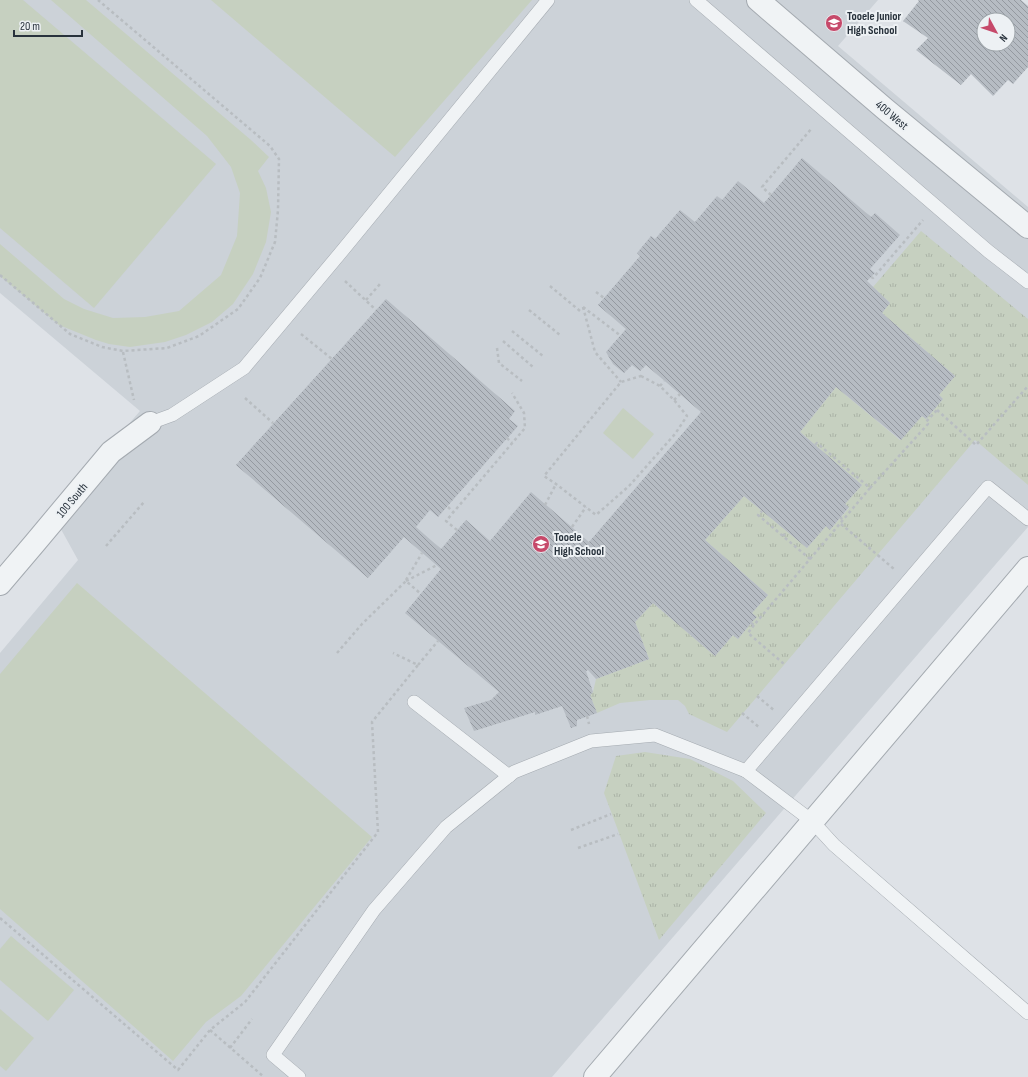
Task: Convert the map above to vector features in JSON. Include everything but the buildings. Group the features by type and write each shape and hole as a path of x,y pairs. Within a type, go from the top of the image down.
{"street":[{"name":"400 West","path":"758,0 885,109 1028,227"},
{"name":"100 South","path":"0,584 111,452 150,423"},
{"path":"596,1077 1028,568"}],"lane":[{"path":"150,423 172,415 244,368 337,258 548,0"},
{"path":"696,0 988,251 1028,282"},
{"path":"746,771 988,487 1028,519"},
{"path":"414,702 509,776"},
{"path":"299,1077 274,1055 374,910 446,827 514,772 591,741 655,735 746,771 812,821 834,845 1028,1014"}],"path":[{"path":"0,275 70,334 102,347 123,351 167,348 199,336 238,309 260,278 275,242 278,210 279,159 270,146 98,0"},
{"path":"771,195 762,187 812,128"},
{"path":"871,277 873,278 923,220"},
{"path":"345,281 376,310"},
{"path":"366,300 380,284"},
{"path":"550,286 580,311"},
{"path":"596,292 604,298"},
{"path":"621,336 583,307 595,352 621,382"},
{"path":"529,310 560,335"},
{"path":"512,331 543,356"},
{"path":"301,334 332,359"},
{"path":"503,341 533,367"},
{"path":"497,348 499,363 522,381"},
{"path":"123,351 134,400"},
{"path":"641,376 660,386 687,416 675,434 629,486 596,515 544,476 621,382 641,376"},
{"path":"660,386 664,381"},
{"path":"784,664 748,634 754,625 844,521 870,488 928,424 926,422 936,409 976,445 1028,386"},
{"path":"457,530 446,521 525,428 524,413 512,393"},
{"path":"674,400 680,394"},
{"path":"245,398 273,424"},
{"path":"507,438 512,443"},
{"path":"815,445 817,443 841,465 870,488"},
{"path":"546,505 556,484"},
{"path":"106,546 144,502"},
{"path":"448,507 453,512"},
{"path":"572,527 586,507"},
{"path":"762,511 758,515 810,560"},
{"path":"840,517 844,521"},
{"path":"841,524 879,556"},
{"path":"782,536 787,531"},
{"path":"337,653 362,624 406,581 422,553"},
{"path":"406,581 437,565"},
{"path":"406,581 421,594"},
{"path":"0,918 178,1070 210,1030 245,1002 378,832 372,722 438,641"},
{"path":"392,654 418,666"},
{"path":"742,713 773,740"},
{"path":"587,716 590,725"},
{"path":"571,830 611,814"},
{"path":"578,848 618,834"},
{"path":"230,1048 252,1019"},
{"path":"210,1030 264,1077"}],"shaded area":[{"name":"Tooele High School","path":"0,0 878,0 838,46 1028,207 1028,527 552,1077 0,1077 0,653 78,560 52,513 140,411 0,293"}],"green space":[{"path":"0,0 23,0 216,164 94,308 0,228"},
{"path":"51,0 86,0 269,157 258,171 266,188 271,212 266,242 253,274 233,304 212,322 186,335 165,342 130,347 109,344 96,340 59,325 0,276 0,244 64,299 84,309 113,318 145,317 179,311 221,275 237,236 240,193 231,167 207,136"},
{"path":"211,0 532,0 395,157"},
{"path":"921,231 1028,319 1028,485 975,440 727,732 689,714 685,706 678,700 650,700 620,703 597,713 590,695 593,692 596,679 649,659 635,622 653,603 715,656 733,635 738,639 756,617 752,613 768,595 705,540 744,496 807,548 826,526 830,530 849,508 845,504 862,485 800,432 836,387 900,440 922,416 926,419 943,399 939,395 955,376 882,313 890,303 873,287"},
{"path":"623,408 654,434 633,459 603,433"},
{"path":"77,583 372,837 241,996 206,1022 173,1061 0,909 0,674"},
{"path":"645,752 690,759 733,781 766,813 659,940 604,793 616,756"},
{"path":"11,936 74,990 48,1021 0,980 0,949"},
{"path":"0,1009 34,1038 6,1071 0,1066"}],"place":[{"name":"Tooele Junior High School","path":"834,23"},
{"name":"Tooele High School","path":"541,544"}]}
